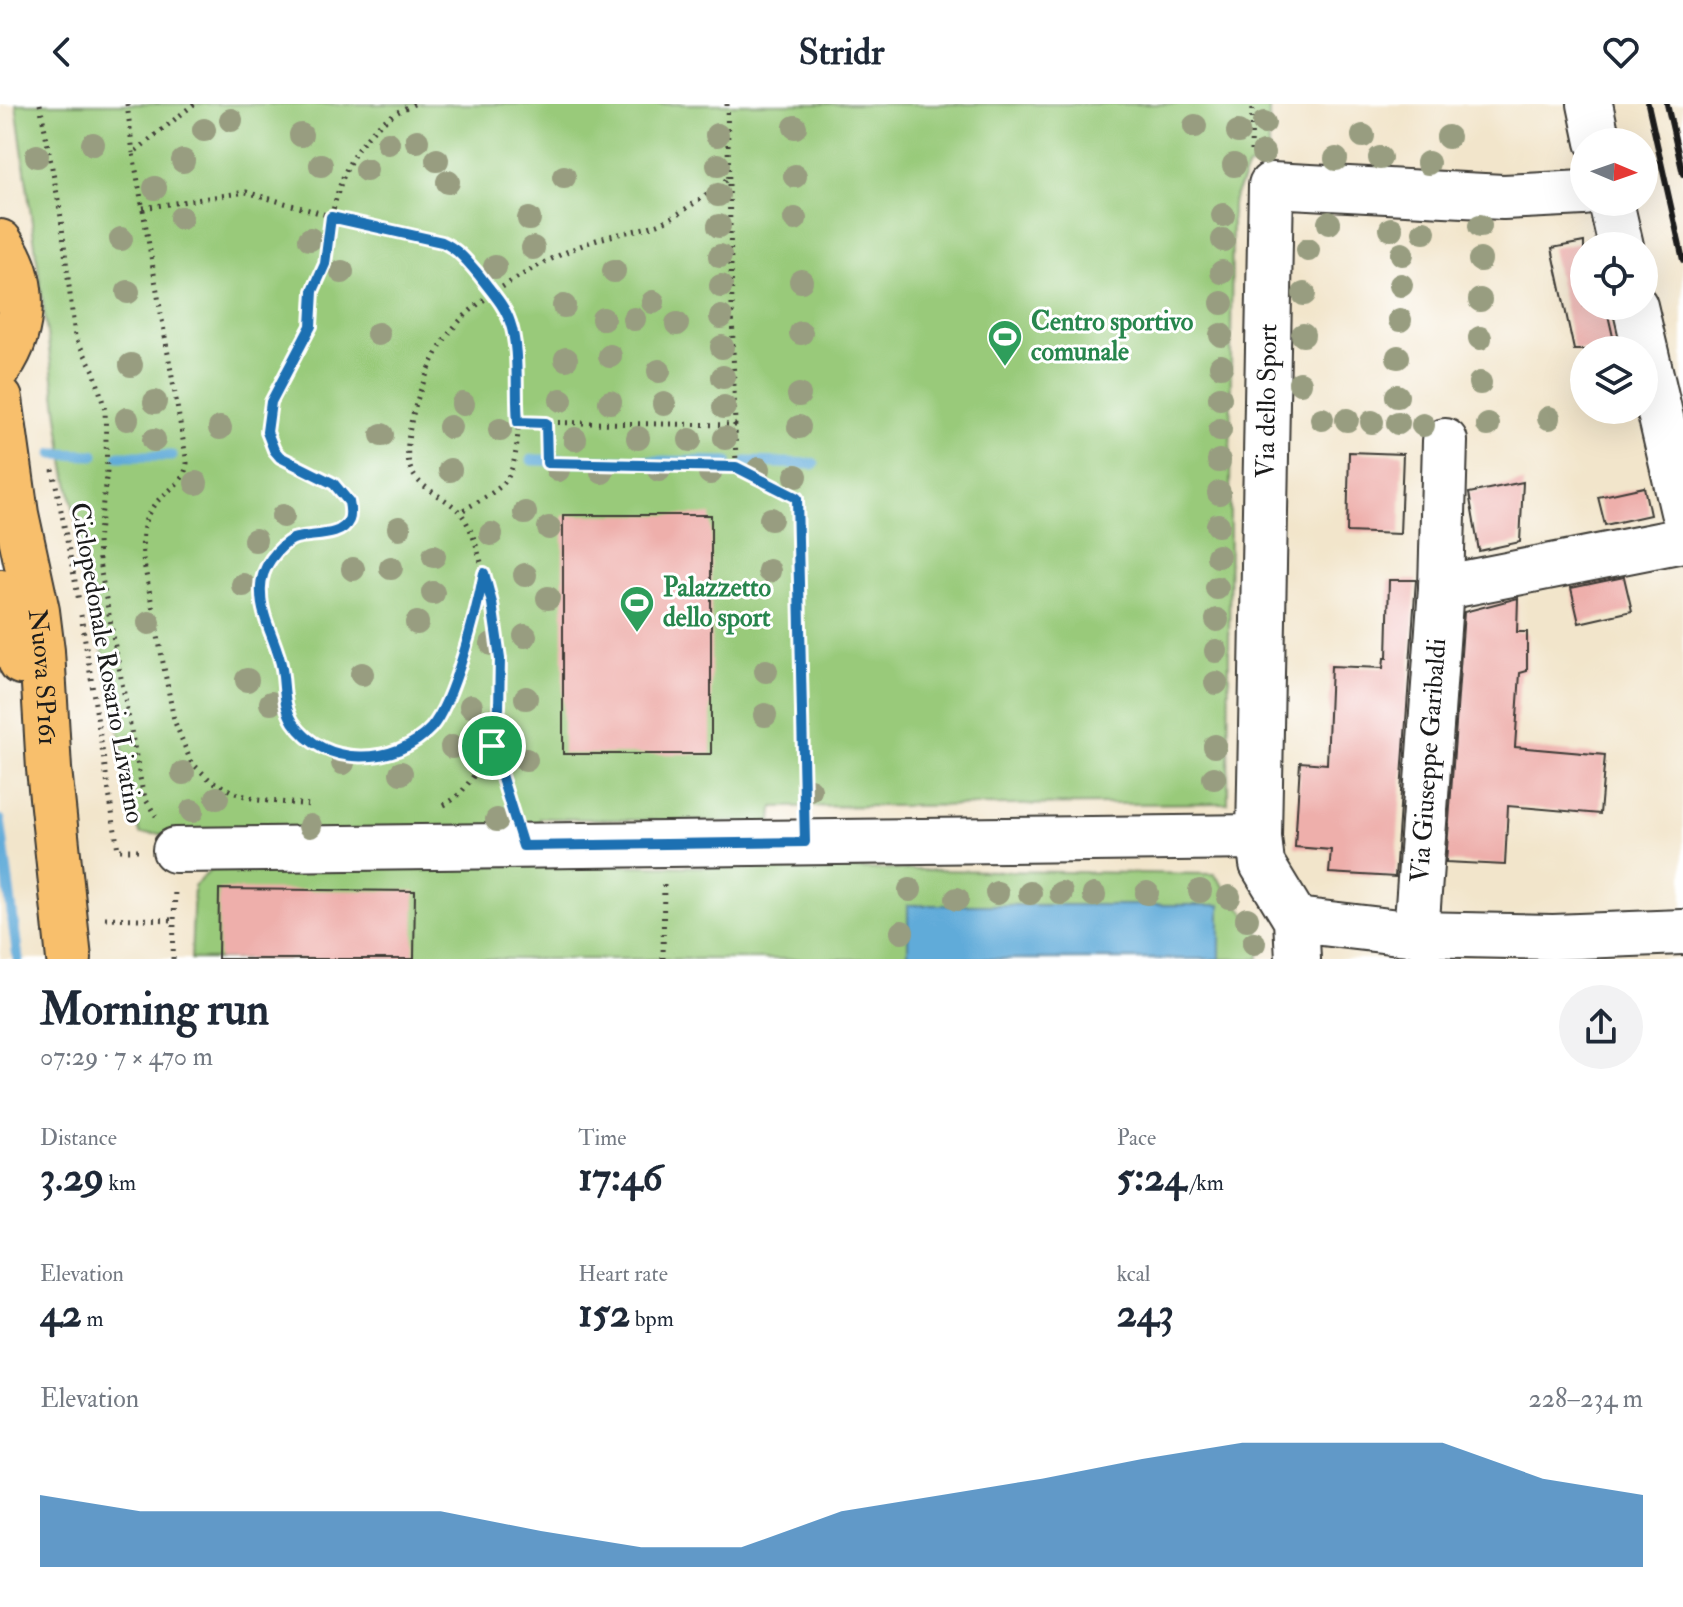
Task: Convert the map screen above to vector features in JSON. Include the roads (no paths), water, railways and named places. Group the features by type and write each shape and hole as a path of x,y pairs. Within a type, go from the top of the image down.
{"main road":[{"path":"0,366 13,341 20,312 18,282 1,242"},
{"name":"Nuova SP161","path":"0,399 16,514 38,625 66,938"},
{"name":"Nuova SP161","path":"0,592 49,769"}],"street":[{"path":"1590,104 1595,128"},
{"name":"Via dello Sport","path":"1297,940 1262,864 1259,837 1271,185 1503,197 1570,194"},
{"path":"1638,320 1683,512"},
{"name":"Via Giuseppe Garibaldi","path":"1416,934 1441,588 1445,441"},
{"path":"1441,588 1683,540"},
{"path":"175,850 1259,837"},
{"path":"1297,940 1416,934 1553,937 1683,932"}],"water":[{"path":"908,905 1220,905 1220,959 908,959"}],"waterway":[{"path":"53,454 94,455"},
{"path":"119,456 172,456"},
{"path":"532,460 727,462"},
{"path":"746,462 814,464"},
{"path":"0,820 18,959"}],"railway":[{"path":"1648,104 1683,260"},
{"path":"1667,104 1683,174"}],"place":[{"name":"Centro sportivo comunale","path":"1005,368"},
{"name":"Palazzetto dello sport","path":"637,634"}]}
